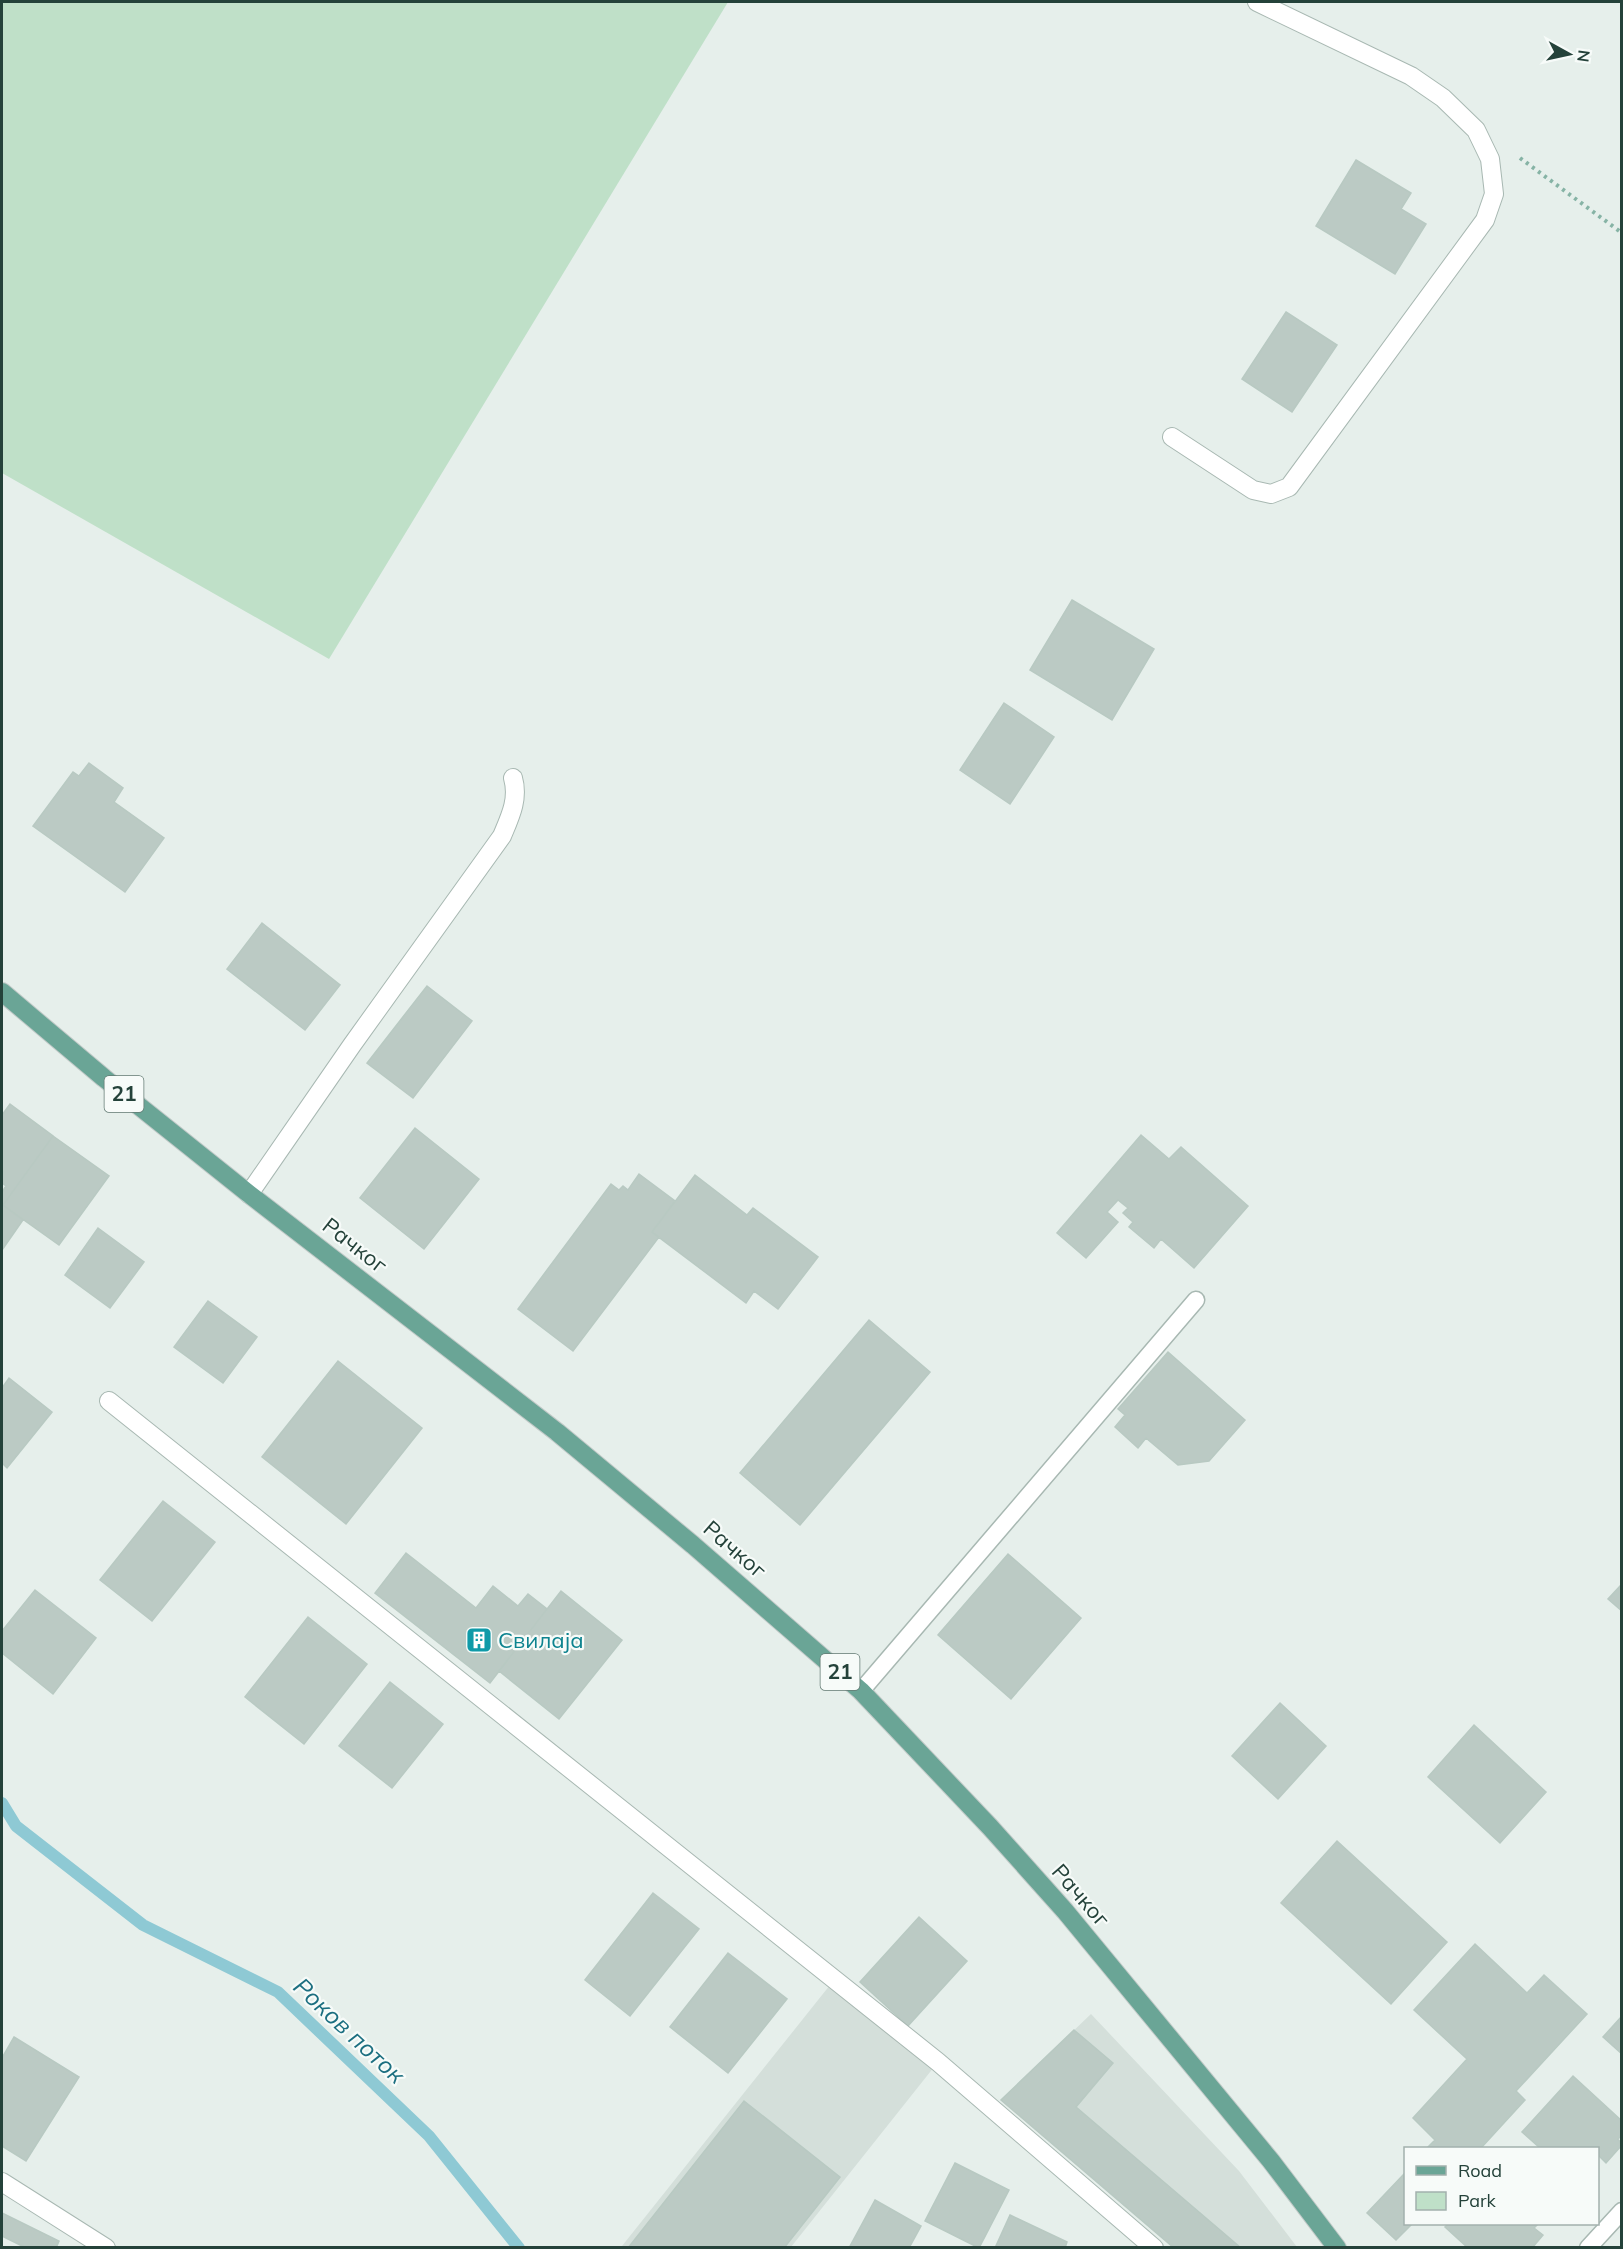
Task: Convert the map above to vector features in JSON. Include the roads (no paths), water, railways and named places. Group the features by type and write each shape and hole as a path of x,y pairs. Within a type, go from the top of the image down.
{"main road":[{"name":"Рачког","path":"2,992 104,1078 249,1194 557,1432 693,1545 861,1691 990,1827 1065,1911 1271,2161 1337,2247"}],"street":[{"path":"1172,437 1253,490 1270,494 1289,487 1485,220 1494,194 1490,159 1476,130 1443,98 1411,76 1257,2"},
{"path":"249,1194 501,836 512,812 517,790 513,778"},
{"path":"110,1401 938,2062 1154,2247"},
{"path":"2,2182 106,2247"}],"lane":[{"path":"861,1691 1196,1300"},
{"path":"1588,2247 1622,2211"}],"waterway":[{"name":"Роков поток","path":"2,1803 16,1826 143,1925 278,1992 429,2136 519,2248"}],"place":[{"name":"Свилаја","path":"479,1640"}]}
